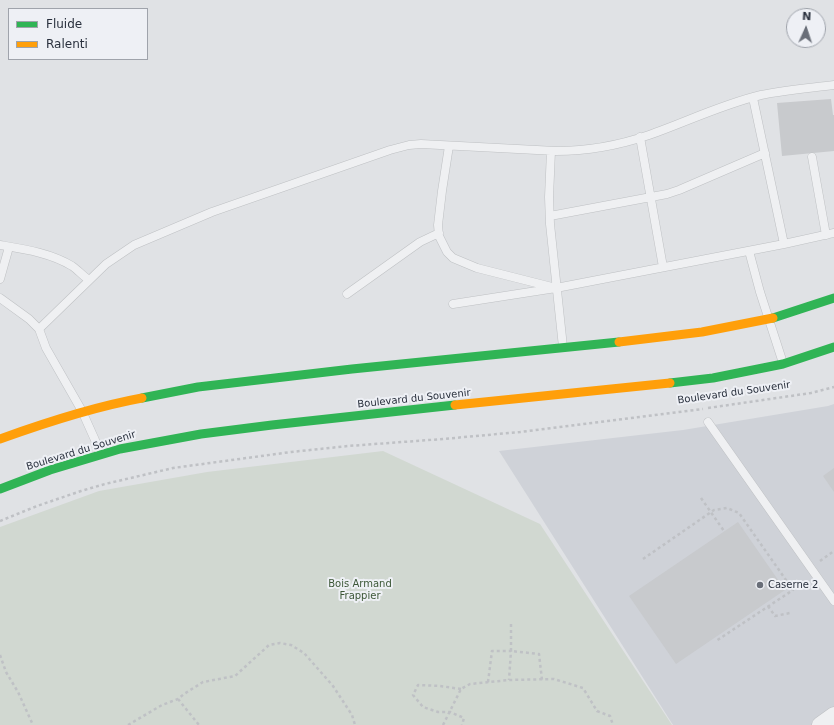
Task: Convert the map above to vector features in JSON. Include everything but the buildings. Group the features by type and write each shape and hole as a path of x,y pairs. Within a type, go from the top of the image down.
{"street":[{"path":"0,439 39,424 135,398 198,387 696,333 768,319 834,298"},
{"name":"Boulevard du Souvenir","path":"0,489 50,470 100,455 200,434 690,381 737,374 783,364 834,347"},
{"path":"820,725 834,715"}],"lane":[{"path":"39,329 110,261 134,245 212,212 390,150 409,145 421,144 551,151 570,151 593,148 640,137 753,98 775,93 834,85"},
{"path":"753,98 784,244"},
{"path":"640,137 663,267"},
{"path":"449,146 438,226 442,244 447,252 454,258 464,263 482,269 556,288"},
{"path":"551,151 549,197 550,216 563,348"},
{"path":"550,216 651,198 679,190 765,152"},
{"path":"453,304 556,288 830,234 812,157"},
{"path":"347,294 420,242 439,232"},
{"path":"0,245 49,256 72,267 89,280"},
{"path":"0,279 9,247"},
{"path":"749,251 768,319 783,364"},
{"path":"0,298 29,319 39,329 46,348 82,412 100,455"},
{"path":"708,422 834,601"}],"path":[{"name":"Boulevard du Souvenir","path":"0,521 37,506 81,491 128,478 173,468 320,449 535,430 723,407 811,393 834,387"},
{"path":"701,498 724,531"},
{"path":"643,559 711,513 721,508 727,508 739,513 793,590 716,641"},
{"path":"825,558 834,551"},
{"path":"768,606 775,616 790,613"},
{"path":"509,680 511,624"},
{"path":"128,725 162,705 178,699 203,682 235,676 269,646 280,643 291,645 304,652 333,686 352,715 355,725"},
{"path":"488,682 492,651 511,651 539,654 542,680"},
{"path":"0,655 6,672 18,692 33,725"},
{"path":"443,725 461,689 470,684 509,680 554,679 583,688 597,711 610,716 613,725"},
{"path":"461,689 418,685 413,695 423,707 438,712 450,712 464,718 462,725"},
{"path":"178,699 199,725"}],"shaded area":[{"path":"834,404 834,725 673,725 499,451 683,430"}],"green space":[{"name":"Bois Armand Frappier","path":"383,451 540,524 672,725 0,725 0,527 99,491 207,472"}],"traffic: fast":[{"path":"773,318 834,298"},
{"path":"142,398 198,387 352,369 619,342"},
{"path":"670,383 713,378 783,364 834,347"},
{"path":"0,489 50,470 120,449 201,434 455,405"}],"traffic: slow":[{"path":"619,342 702,332 773,318"},
{"path":"455,405 670,383"},
{"path":"0,439 70,416 142,398"}],"place":[{"name":"Caserne 2","path":"760,585"}]}
